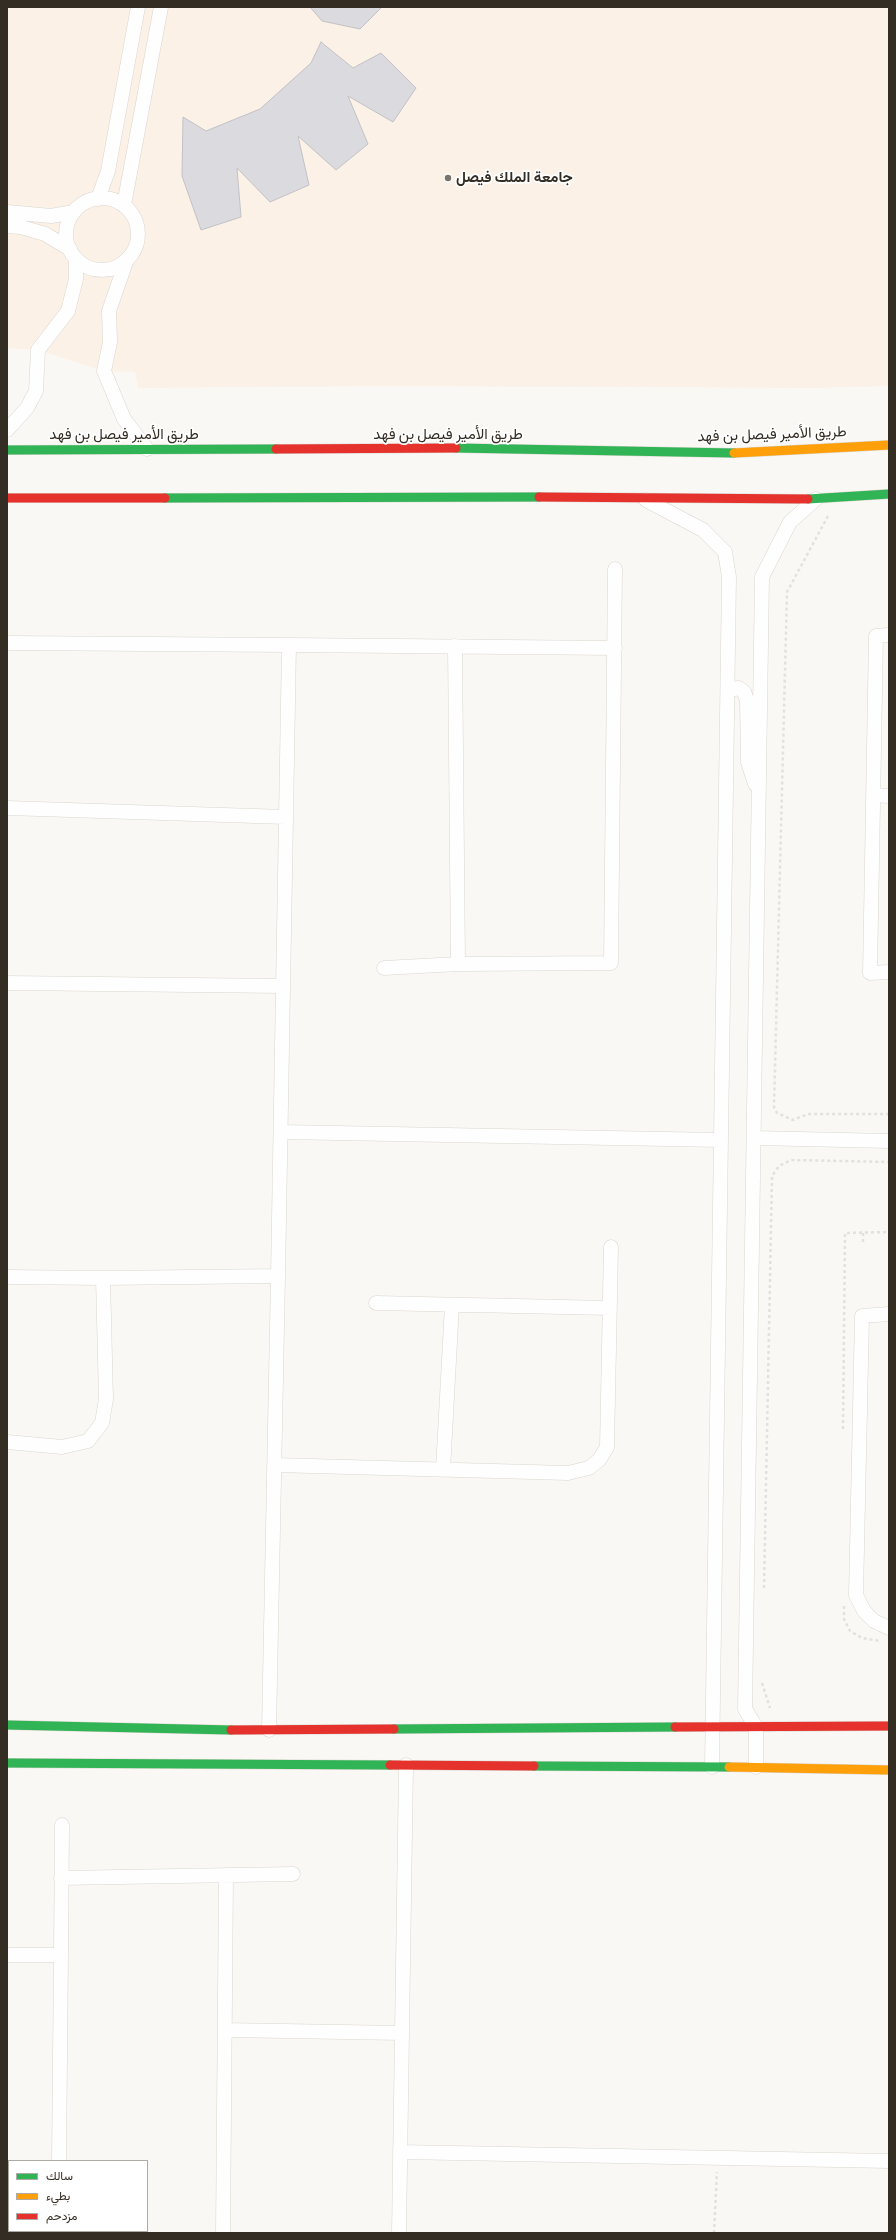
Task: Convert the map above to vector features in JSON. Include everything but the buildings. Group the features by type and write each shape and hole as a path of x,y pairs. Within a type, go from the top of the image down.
{"main road":[{"name":"طريق الأمير فيصل بن فهد","path":"7,450 495,448 754,453 889,445"},
{"path":"7,498 816,499 889,494"},
{"path":"7,1725 269,1730 889,1726"},
{"path":"7,1763 712,1767 889,1770"}],"street":[{"path":"98,199 108,171 138,7"},
{"path":"124,205 161,7"},
{"path":"7,226 21,226 45,234 73,254 85,266 96,269 107,270 118,266 135,250 138,238 137,226 132,214 124,205 113,200 89,200 74,212 67,227 67,238 73,254 76,279 68,311 38,350 36,390 27,408 7,430"},
{"path":"7,212 51,216 74,212"},
{"path":"127,259 109,311 110,342 104,371 124,419 147,449"},
{"path":"644,498 703,530 725,552 729,577 712,1767"},
{"path":"756,1768 756,1727 745,1709 762,577 790,522 816,499"},
{"path":"384,968 458,964 611,963 615,569"},
{"path":"889,635 876,636 870,973 889,972"},
{"path":"7,643 615,648"},
{"path":"269,1730 289,645"},
{"path":"456,646 458,964"},
{"path":"728,690 739,688 744,692 747,700 748,762 759,793"},
{"path":"873,795 889,796"},
{"path":"7,808 286,817"},
{"path":"7,982 283,986"},
{"path":"281,1132 721,1140"},
{"path":"754,1138 889,1141"},
{"path":"274,1465 568,1473 589,1468 599,1460 607,1447 611,1247"},
{"path":"7,1277 103,1278 278,1276"},
{"path":"7,1442 62,1447 88,1441 102,1423 106,1399 103,1278"},
{"path":"376,1303 610,1308"},
{"path":"443,1470 452,1305"},
{"path":"889,1314 862,1316 856,1595 864,1611 874,1621 889,1628"},
{"path":"399,2233 406,1765"},
{"path":"59,2160 62,1825"},
{"path":"61,1878 293,1874"},
{"path":"223,2233 226,1875"},
{"path":"7,1955 61,1955"},
{"path":"224,2030 402,2033"},
{"path":"400,2152 889,2161"}],"path":[{"path":"832,511 786,592 774,1107 777,1113 793,1120 808,1114 889,1114"},
{"path":"764,1589 772,1176 779,1166 792,1160 889,1162"},
{"path":"863,1233 863,1245"},
{"path":"762,1676 762,1684"},
{"path":"714,2233 718,2158"}],"shaded area":[{"name":"جامعة الملك فيصل","path":"7,7 889,7 889,386 816,388 390,386 138,388 135,372 104,371 38,350 7,348"}],"traffic: fast":[{"path":"456,448 734,453"},
{"path":"7,450 276,449"},
{"path":"808,499 889,494"},
{"path":"165,498 539,497"},
{"path":"7,1725 231,1730"},
{"path":"394,1729 675,1727"},
{"path":"7,1763 390,1765"},
{"path":"534,1766 729,1767"}],"traffic: slow":[{"path":"734,453 889,445"},
{"path":"729,1767 889,1770"}],"traffic: jam":[{"path":"276,449 456,448"},
{"path":"539,497 808,499"},
{"path":"7,498 165,498"},
{"path":"675,1727 889,1726"},
{"path":"231,1730 394,1729"},
{"path":"390,1765 534,1766"}],"place":[{"name":"جامعة الملك فيصل","path":"448,178"}]}
